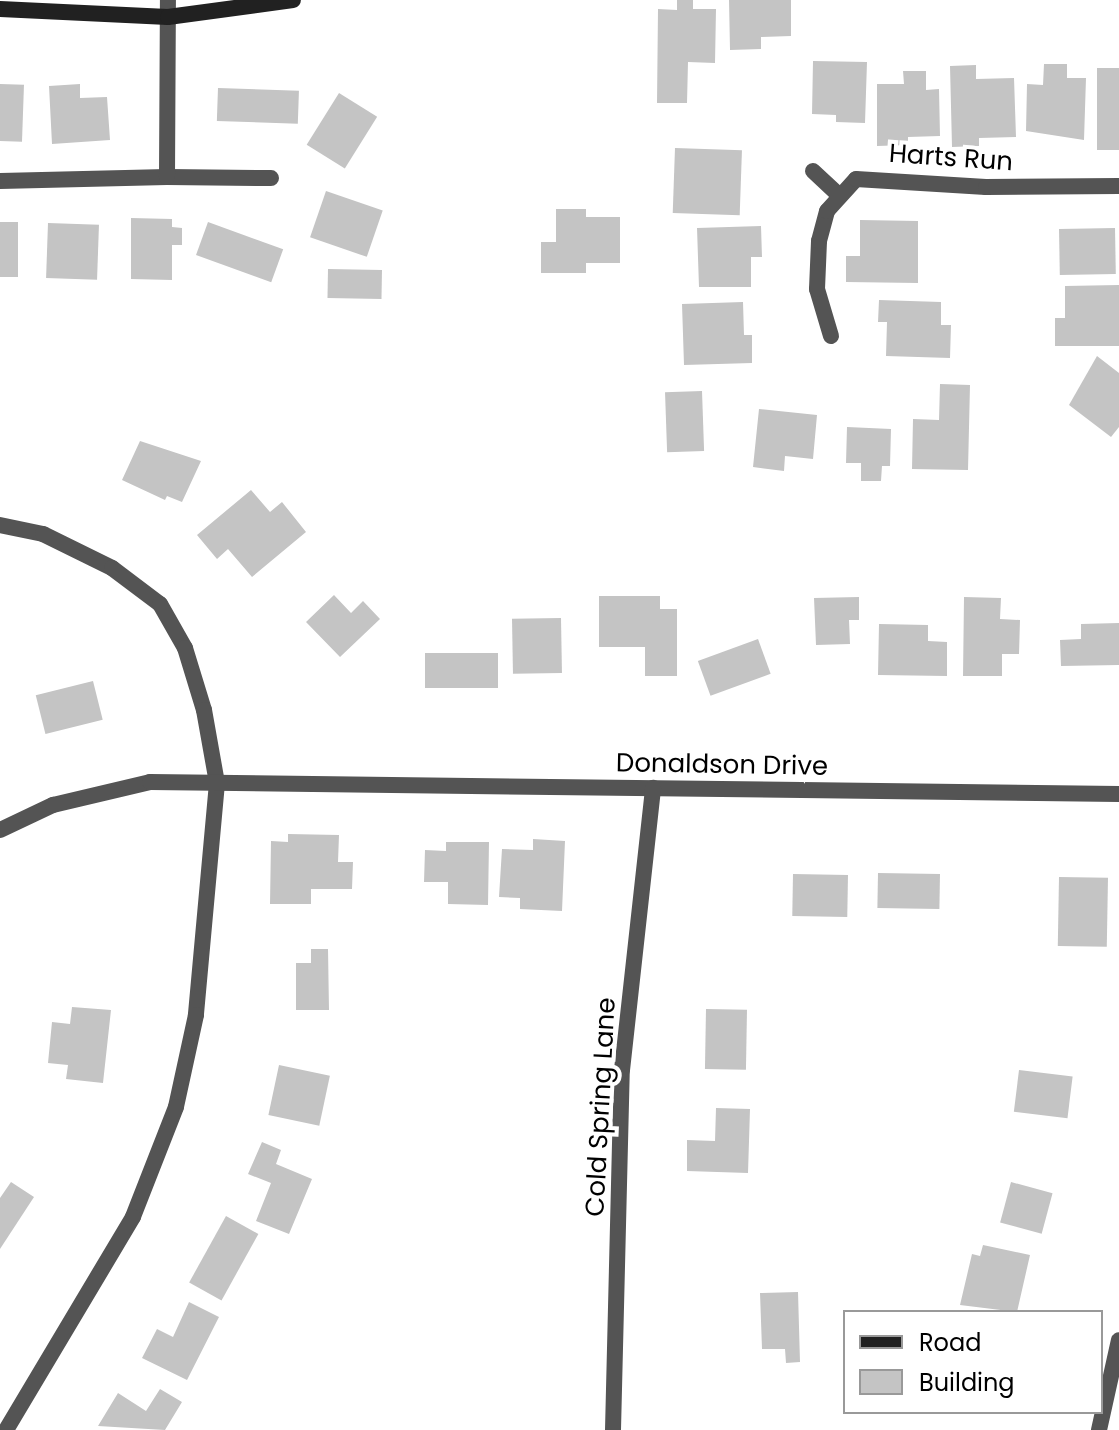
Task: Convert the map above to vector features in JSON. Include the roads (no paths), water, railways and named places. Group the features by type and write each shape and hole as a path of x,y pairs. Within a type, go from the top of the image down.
{"street":[{"path":"0,9 168,8 293,0"},
{"path":"167,177 168,8"},
{"path":"813,171 839,195 827,211 817,265 817,289 831,336"},
{"name":"Harts Run","path":"839,195 856,179 877,177 986,187 1119,186"},
{"path":"0,181 271,178"},
{"path":"0,525 57,541 112,568 160,604 185,648 204,710 217,783 196,1015 176,1107 133,1217 6,1430"},
{"name":"Donaldson Drive","path":"0,830 53,805 150,782 325,787 1119,794"},
{"name":"Cold Spring Lane","path":"613,1430 622,1070 653,788"},
{"path":"1103,1412 1119,1340"}]}
